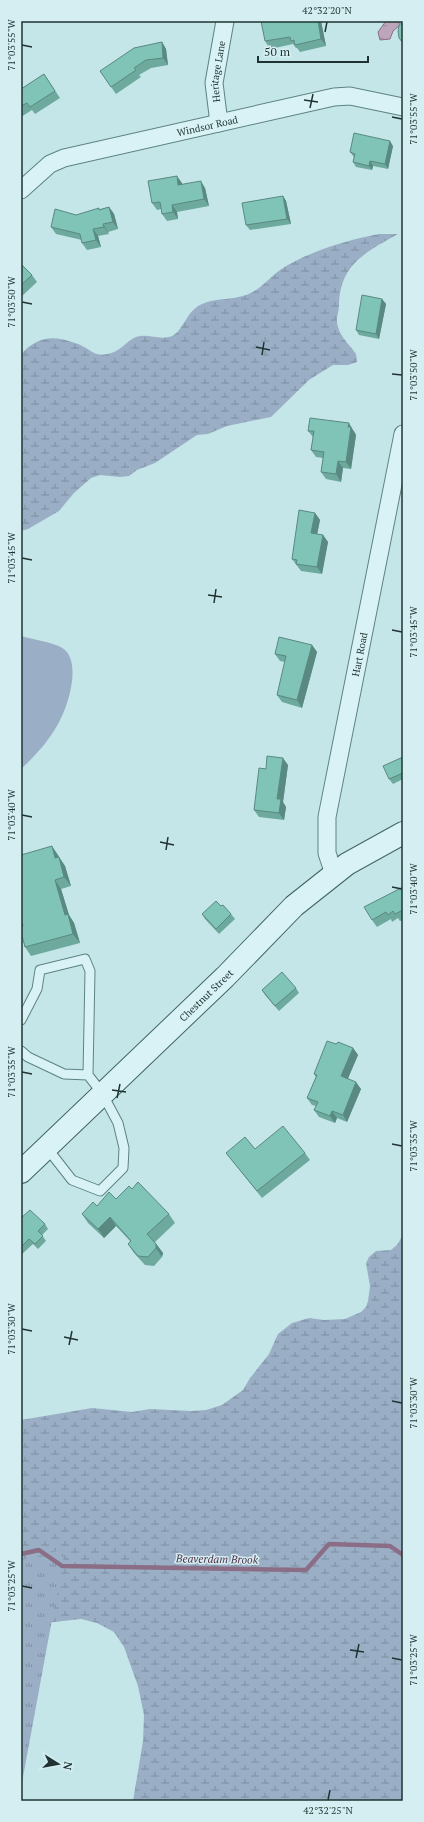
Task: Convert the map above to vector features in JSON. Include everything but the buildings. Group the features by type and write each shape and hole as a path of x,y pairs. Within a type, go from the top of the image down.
{"street":[{"name":"Heritage Lane","path":"219,123 214,83 225,21"},
{"name":"Windsor Road","path":"21,190 50,164 64,158 338,96 350,96 403,107"},
{"name":"Hart Road","path":"334,874 327,853 328,817 400,465 403,434"},
{"name":"Chestnut Street","path":"21,1172 225,977 294,906 347,864 403,833"}],"lane":[{"path":"21,1020 37,989 40,970 85,959 90,971 88,1075 102,1094 118,1123 124,1148 123,1168 100,1191 72,1180 47,1148"},
{"path":"21,1051 28,1057 64,1074 88,1075"}],"green space":[{"path":"379,234 398,234 375,247 357,261 344,279 341,291 337,324 341,335 356,354 357,362 348,365 333,365 309,380 271,417 227,426 208,434 197,435 155,463 137,470 129,476 120,477 100,475 91,478 74,493 59,511 28,529 21,531 21,354 27,348 40,340 53,338 67,340 101,355 117,351 136,337 145,336 163,338 172,336 180,329 192,311 202,304 246,295 260,287 280,270 315,252 341,243"},
{"path":"21,636 51,643 65,650 70,657 72,676 69,697 62,717 41,748 21,769"},
{"path":"403,1235 403,1801 133,1801 143,1741 144,1715 138,1686 124,1647 114,1632 97,1623 81,1619 45,1623 21,1637 21,1420 92,1408 132,1412 150,1409 191,1411 206,1410 222,1405 243,1390 250,1378 269,1354 278,1334 292,1323 309,1318 324,1320 345,1319 361,1312 366,1307 368,1301 370,1286 366,1263 369,1257 376,1251 391,1250 397,1245"},
{"path":"65,1549 21,1788 21,1560"}],"water":[{"path":"386,21 398,21 400,25 393,31 390,39 380,40 378,32"}],"waterway":[{"name":"Beaverdam Brook","path":"21,1554 39,1550 62,1566 306,1570 329,1544 390,1546 403,1555"}]}
